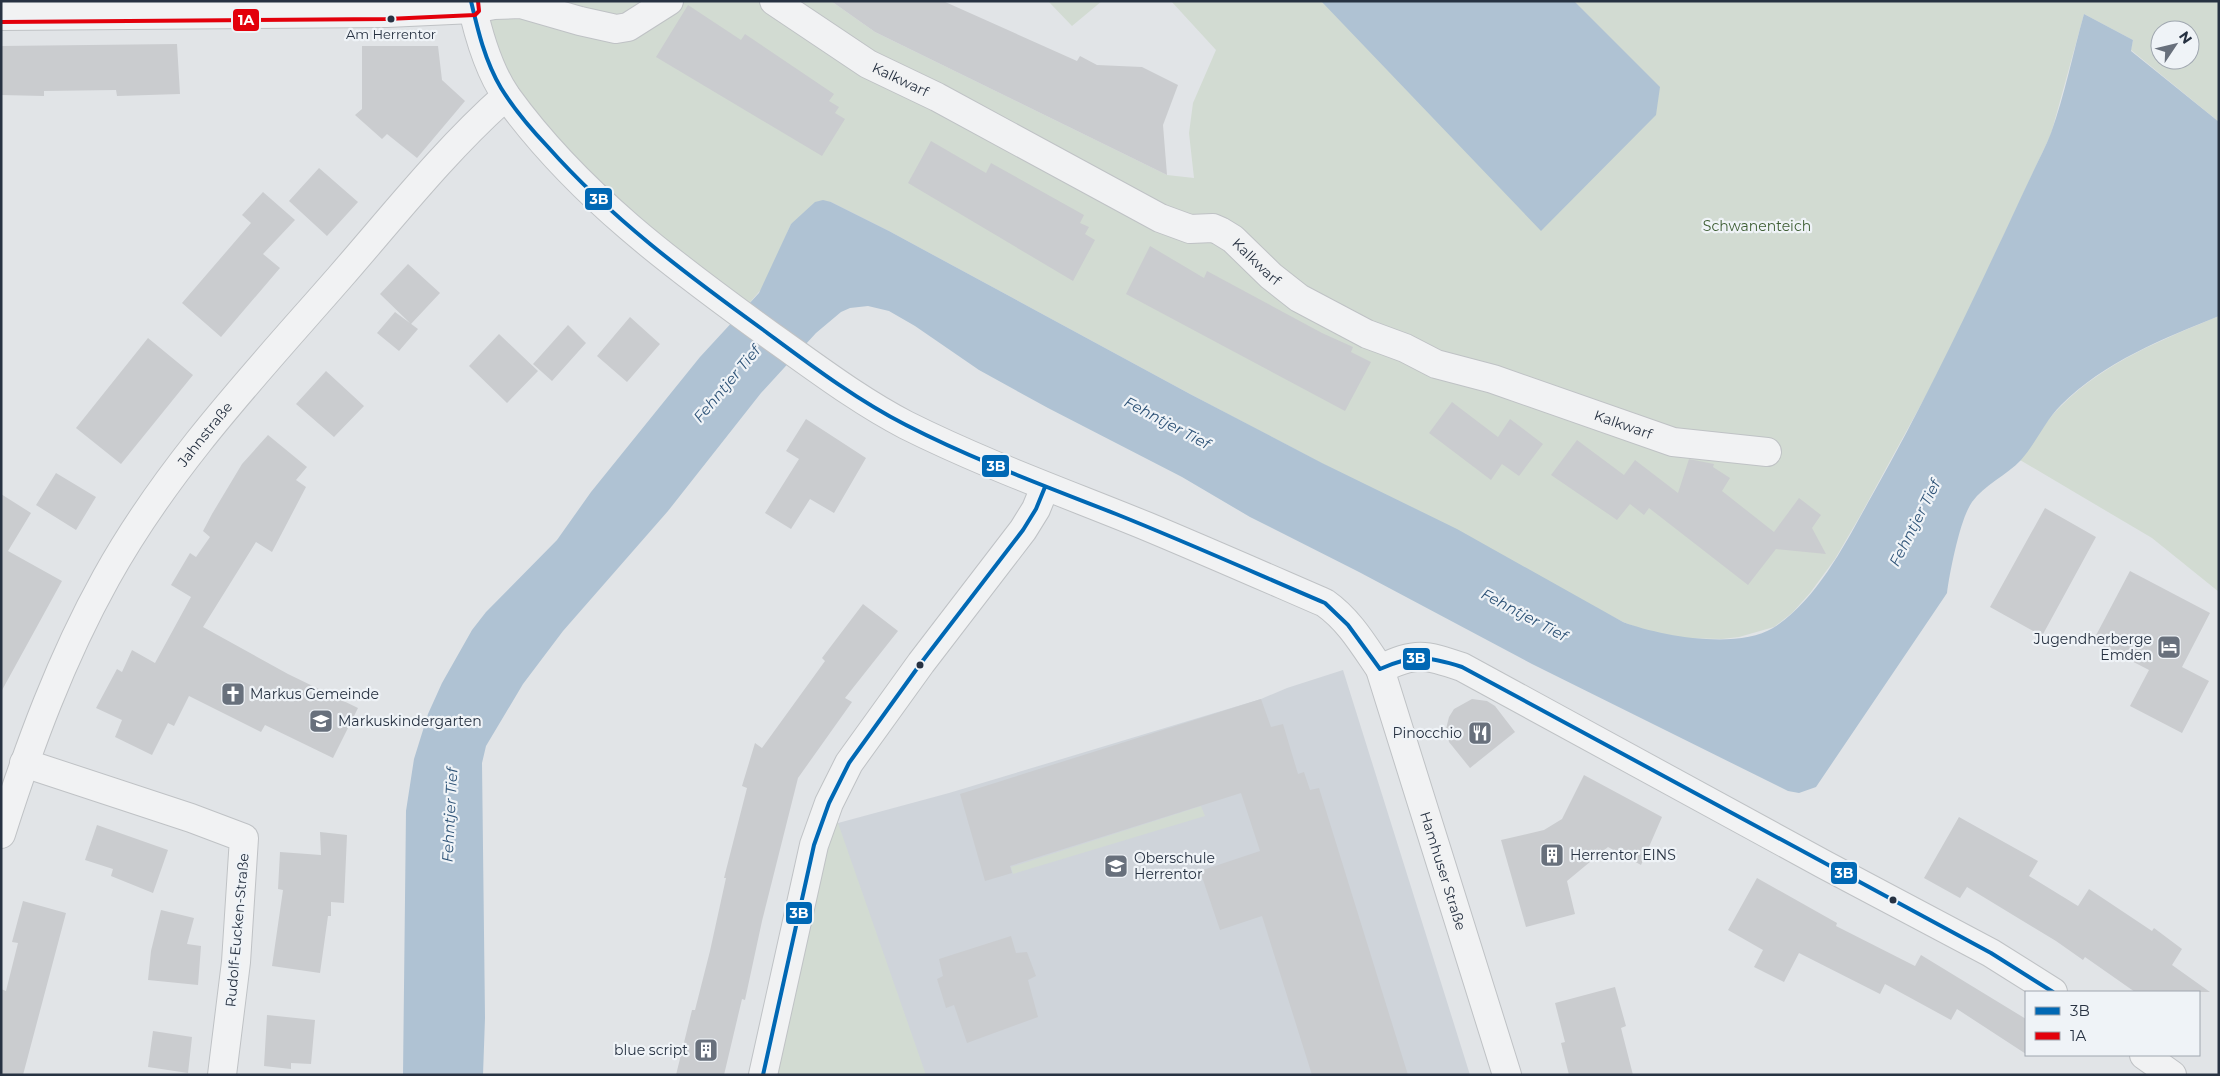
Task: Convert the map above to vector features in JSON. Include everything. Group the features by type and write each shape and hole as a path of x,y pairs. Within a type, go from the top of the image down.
{"street":[{"path":"1,16 387,13 472,5 521,4 616,29 628,27 669,1"},
{"name":"Kalkwarf","path":"774,1 868,64 937,97 1153,214 1190,229 1213,228 1220,231 1233,239 1271,276 1299,298 1367,334 1405,348 1436,364 1493,379 1673,442 1767,452"},
{"path":"472,5 488,60 506,96 571,173 602,204 672,265 862,400 906,425 1046,488 1146,526 1325,603 1340,613 1380,669 1399,660 1415,656 1435,658 1462,667 1824,865 1991,952 2051,991"},
{"name":"Jahnstraße","path":"1,834 24,763 56,680 106,578 159,495 212,424 263,364 441,162 485,115 506,96"},
{"path":"763,1075 814,844 829,803 849,762 949,625 1017,538 1036,509 1046,488"},
{"name":"Hamhuser Straße","path":"1380,669 1507,1075"},
{"name":"Rudolf-Eucken-Straße","path":"24,763 191,818 244,838 236,962 222,1075"}],"shaded area":[{"name":"Oberschule Herrentor","path":"1343,670 1470,1075 786,1075 838,823 949,793 1261,699 1287,688"}],"green space":[{"name":"Schwanenteich","path":"521,1 831,1 875,32 1167,175 1194,178 1189,133 1193,103 1216,50 1171,1 2219,1 2219,122 2155,70 2200,70 2200,20 2150,20 2150,66 2131,50 2133,40 2084,14 2051,134 1947,357 1835,559 1810,593 1792,613 1774,627 1739,637 1722,639 1685,638 1646,631 1623,622 1190,394 889,231 831,202 791,224 764,286 740,314 602,204 482,42 494,5"},
{"path":"1048,1 1102,1 1072,26"},
{"path":"2219,316 2219,592 2152,538 2020,460 2056,411 2097,376 2156,343"},
{"path":"1201,806 1205,816 1013,874 1011,867"},
{"path":"825,815 838,823 926,1075 764,1075"}],"water":[{"path":"1321,1 1574,1 1660,87 1656,115 1541,231"},
{"name":"Fehntjer Tief","path":"2084,14 2133,40 2131,51 2150,66 2150,70 2155,70 2219,122 2219,316 2156,342 2096,376 2055,411 2021,460 1977,496 1963,520 1947,593 1816,787 1799,793 1788,791 1532,664 1359,572 1250,517 1182,477 979,370 915,326 889,311 868,306 850,308 841,312 816,333 761,393 668,511 563,631 523,684 486,746 482,763 485,1018 483,1075 403,1075 406,811 414,759 428,714 442,683 472,630 486,612 557,540 591,492 700,357 759,293 791,224 815,202 823,200 831,202 889,231 1190,394 1322,463 1457,529 1623,622 1677,636 1719,639 1740,638 1758,635 1773,628 1789,616 1805,601 1843,548 1952,344 2049,138 2061,103"}],"building":[{"path":"831,1 943,1 1077,61 1080,56 1097,65 1142,67 1178,85 1163,125 1167,175 875,32"},
{"path":"688,5 741,40 745,34 834,94 829,101 839,107 835,113 845,119 822,156 656,57"},
{"path":"177,44 180,94 117,96 116,90 44,91 44,96 1,95 1,46"},
{"path":"362,46 438,46 442,80 465,101 417,158 387,134 382,139 355,115 362,109"},
{"path":"931,141 986,173 991,163 1084,215 1080,223 1089,227 1085,234 1095,240 1073,281 908,183"},
{"path":"319,168 358,202 327,236 289,201"},
{"path":"263,192 295,220 263,254 280,268 221,337 182,303 251,223 242,215"},
{"path":"1150,246 1204,278 1207,271 1322,333 1353,347 1351,352 1371,362 1345,411 1126,294"},
{"path":"408,264 440,293 411,324 380,294"},
{"path":"395,312 418,329 399,351 377,333"},
{"path":"630,317 660,344 627,382 597,356"},
{"path":"568,325 586,343 552,381 533,364"},
{"path":"499,334 538,371 507,403 469,366"},
{"path":"148,338 193,375 121,464 76,428"},
{"path":"326,371 364,406 334,437 296,404"},
{"path":"1452,402 1498,437 1510,419 1543,444 1519,476 1502,464 1491,480 1429,433"},
{"path":"806,419 866,458 834,513 810,499 791,529 765,513 799,459 786,451"},
{"path":"268,435 307,467 296,480 306,487 272,552 256,542 203,627 288,674 358,708 333,758 265,725 261,732 189,696 174,726 168,723 152,755 115,737 122,720 96,708 117,669 122,672 132,650 155,663 191,597 171,585 190,553 196,557 210,537 203,531 212,514 242,464"},
{"path":"1577,440 1624,475 1635,460 1678,493 1689,459 1714,464 1713,467 1730,478 1722,491 1774,532 1799,498 1821,515 1812,528 1826,554 1776,549 1748,585 1649,508 1644,515 1630,504 1617,520 1551,475"},
{"path":"56,473 96,497 76,530 36,505"},
{"path":"1,494 31,513 8,551 62,581 1,692"},
{"name":"Jugendherberge Emden","path":"2045,508 2096,537 2042,636 1990,607"},
{"name":"Jugendherberge Emden","path":"2130,571 2210,613 2182,667 2209,681 2182,733 2130,706 2149,670 2093,641"},
{"path":"863,604 898,631 845,698 852,702 798,778 762,921 745,1000 742,999 724,1075 676,1075 692,1010 695,1010 710,951 726,878 724,878 747,788 742,786 755,743 762,748 825,661 822,658"},
{"path":"1261,699 1271,727 1283,724 1298,774 1304,772 1310,790 1319,788 1408,1075 1312,1075 1262,916 1220,930 1200,871 1260,851 1241,793 1010,866 1012,873 985,881 960,794"},
{"name":"Pinocchio","path":"1472,699 1487,701 1495,706 1515,732 1470,768 1449,742 1446,729 1449,717 1454,709"},
{"name":"Herrentor EINS","path":"1584,775 1662,817 1641,865 1608,847 1567,881 1575,914 1526,927 1501,840 1544,830 1562,819"},
{"path":"1959,817 2038,861 2029,876 2078,906 2089,889 2152,931 2154,928 2182,949 2172,965 2210,992 2134,991 2085,957 2083,960 2056,941 1967,887 1960,898 1924,878"},
{"path":"97,825 168,850 153,893 111,876 113,869 85,860"},
{"path":"320,832 347,835 344,903 331,902 331,916 328,916 320,973 272,966 283,890 278,889 280,852 321,855"},
{"path":"1757,878 1837,923 1836,926 1915,966 1921,955 2025,1018 2025,1053 1957,1009 1951,1020 1885,984 1880,994 1799,953 1784,982 1754,967 1763,950 1728,930"},
{"path":"23,901 66,913 23,1075 1,1075 1,989 6,991 18,943 12,942"},
{"path":"161,910 194,918 187,944 201,946 198,985 148,980 151,951"},
{"path":"1011,936 1016,953 1027,952 1036,976 1028,980 1038,1017 967,1043 954,1005 946,1008 937,979 943,976 939,959"},
{"path":"1615,987 1626,1026 1621,1028 1633,1075 1569,1075 1561,1043 1565,1042 1555,1003"},
{"path":"267,1015 315,1020 311,1064 291,1063 291,1069 264,1066"},
{"path":"153,1031 192,1037 188,1073 148,1067"}],"transit line":[{"name":"3B","path":"471,1 479,35 495,78 511,104 572,173 623,221 678,266 814,367 868,404 932,438 984,461 1142,525 1325,603 1348,625 1380,669 1402,661 1421,658 1462,667 1991,953 2051,991"},
{"name":"1A","path":"1,22 387,19 475,15 479,11 478,1"},
{"name":"3B","path":"763,1075 814,845 829,803 849,763 921,663 1023,530 1036,509 1045,487"}],"place":[{"name":"Am Herrentor","path":"391,19"},
{"name":"Jugendherberge Emden","path":"2169,647"},
{"name":"Markus Gemeinde","path":"233,694"},
{"name":"Markuskindergarten","path":"321,721"},
{"name":"Pinocchio","path":"1480,733"},
{"name":"Herrentor EINS","path":"1552,855"},
{"name":"Oberschule Herrentor","path":"1116,866"},
{"name":"blue script","path":"706,1050"}]}
